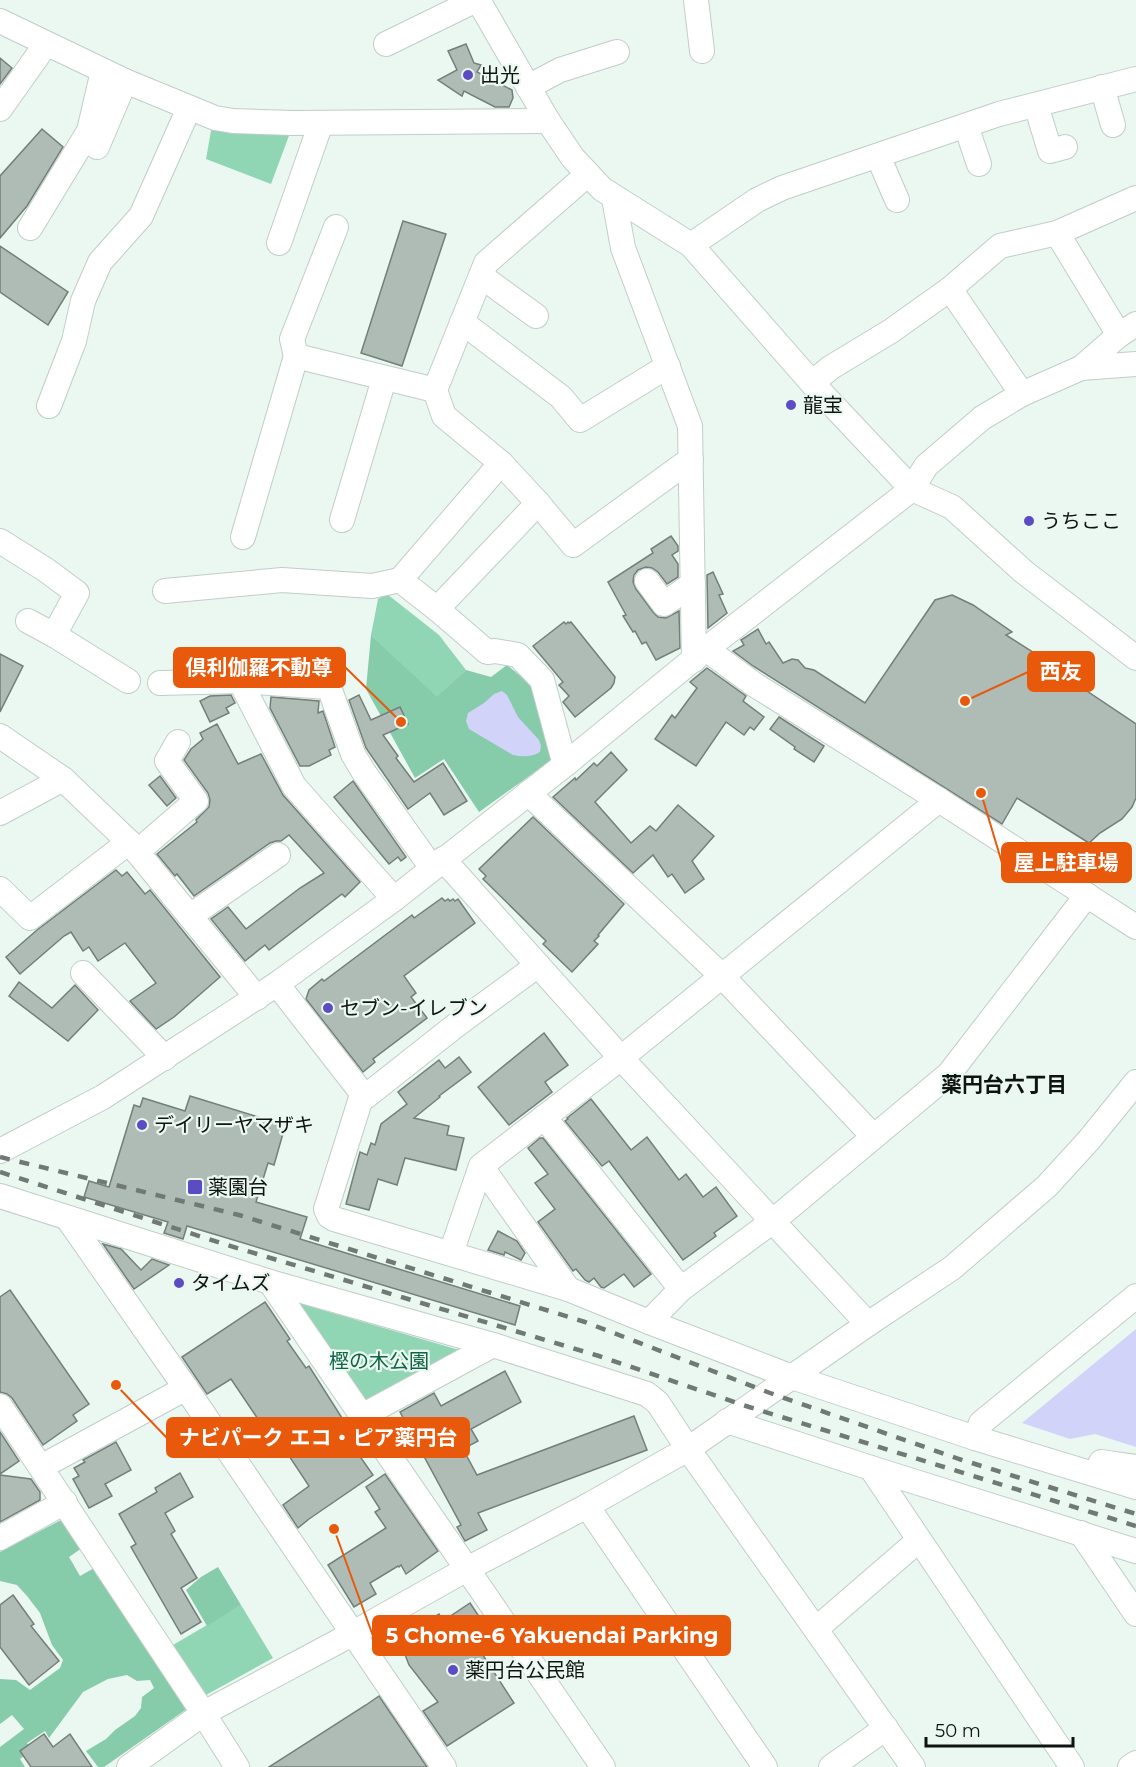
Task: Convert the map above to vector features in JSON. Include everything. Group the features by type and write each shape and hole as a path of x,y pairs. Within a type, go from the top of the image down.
{"street":[{"path":"386,44 477,0 548,121 573,158 602,189 691,245 812,383 912,489 952,507 1024,572 1136,658"},
{"path":"696,0 702,51"},
{"path":"0,21 125,81 215,118 232,121 321,123 548,121"},
{"path":"0,109 46,44"},
{"path":"528,87 560,70 617,52"},
{"path":"30,228 89,131 104,71"},
{"path":"691,245 757,200 782,189 999,114 1136,79"},
{"path":"97,147 125,81"},
{"path":"1102,87 1113,125"},
{"path":"1036,105 1050,151 1065,147"},
{"path":"49,406 74,341 83,301 100,262 141,216 189,108"},
{"path":"279,243 321,123"},
{"path":"966,126 978,164"},
{"path":"878,156 897,200"},
{"path":"588,174 486,263 435,390 444,416 501,463 573,545 692,459"},
{"path":"614,198 623,248 690,426 693,584 700,654"},
{"path":"812,383 830,368 891,331 950,289 1000,246 1057,233 1136,198"},
{"path":"243,537 296,356 292,339 336,227"},
{"path":"3,1146 103,1097 277,984 393,899 567,763 700,654 912,489 926,466 982,418 1022,394 1081,368 1127,330 1057,233"},
{"path":"481,276 536,316"},
{"path":"950,289 1022,394"},
{"path":"462,322 561,397 580,420 668,366"},
{"path":"296,356 435,390"},
{"path":"1081,368 1136,364"},
{"path":"342,520 384,379"},
{"path":"165,591 282,580 372,586 400,580 501,463"},
{"path":"437,609 538,503"},
{"path":"0,541 77,593 54,635"},
{"path":"400,580 487,652 518,655 542,680 562,754 567,763"},
{"path":"647,581 664,604 693,584"},
{"path":"28,621 128,681"},
{"path":"700,654 755,685 939,800 1136,927"},
{"path":"160,683 240,681 328,687 353,754 438,863 538,965 621,1058 868,1324"},
{"path":"240,681 294,786 393,899"},
{"path":"0,736 63,779 133,847 257,998"},
{"path":"0,889 30,918 196,801 166,761 178,742"},
{"path":"0,813 63,779"},
{"path":"528,793 722,976 873,1136"},
{"path":"451,1253 481,1166 621,1058 939,800"},
{"path":"190,916 278,855"},
{"path":"649,1322 681,1289 773,1221 949,1074 1087,895"},
{"path":"538,965 455,1026 360,1101 327,1209 329,1216 568,1289 792,1377 975,1438 1136,1487"},
{"path":"83,972 165,1058"},
{"path":"277,984 365,1096"},
{"path":"129,1767 204,1713 688,1449 952,1268 1012,1218 1057,1189 1089,1140 1128,1107 1136,1082"},
{"path":"544,1117 681,1289"},
{"path":"481,1166 568,1289"},
{"path":"0,1196 270,1282 493,1345 647,1394 658,1403 688,1449 913,1767"},
{"path":"68,1219 444,1767"},
{"path":"270,1282 603,1767"},
{"path":"975,1438 981,1423 1136,1296"},
{"path":"362,1416 493,1345"},
{"path":"41,1467 186,1388"},
{"path":"0,1406 204,1713 237,1767"},
{"path":"727,1421 1136,1551"},
{"path":"1096,1474 1101,1462 1136,1467"},
{"path":"871,1468 1072,1767"},
{"path":"0,1538 64,1502"},
{"path":"587,1506 765,1767"},
{"path":"1081,1533 1136,1614"},
{"path":"816,1629 919,1540"},
{"path":"831,1767 886,1728"},
{"path":"1130,1767 1136,1762"}],"green space":[{"path":"212,125 290,133 271,184 206,159"},
{"path":"387,594 439,635 466,670 437,698 371,635 378,599"},
{"path":"371,635 437,697 466,670 491,677 507,665 535,688 553,759 479,812 444,759 415,778 366,689"},
{"name":"樫の木公園","path":"295,1302 466,1352 369,1405"},
{"path":"63,1519 82,1548 69,1557 80,1576 96,1567 191,1706 104,1767 98,1767 86,1751 106,1739 135,1716 141,1708 142,1697 154,1688 150,1680 137,1681 127,1675 108,1679 83,1692 49,1738 45,1731 27,1743 32,1749 20,1759 25,1767 0,1767 0,1747 24,1729 12,1715 0,1724 0,1679 16,1680 30,1690 60,1668 63,1660 52,1645 40,1613 27,1596 17,1585 0,1581 0,1552"},
{"path":"218,1567 241,1605 207,1626 186,1590 201,1577"},
{"path":"241,1605 273,1658 206,1695 173,1645"}],"water":[{"path":"502,691 507,695 518,717 539,740 540,752 527,756 513,755 469,729 466,721 468,713 494,694"},
{"path":"1136,1329 1136,1447 1095,1434 1070,1439 1022,1423"}],"building":[{"path":"466,44 474,63 481,65 477,72 512,90 513,98 509,107 495,107 464,91 462,96 438,80 457,70 448,51"},
{"path":"0,58 12,68 0,84"},
{"path":"42,129 63,147 27,206 0,238 0,176"},
{"path":"403,221 446,234 402,366 361,353"},
{"path":"0,246 68,292 48,325 0,292"},
{"path":"671,536 678,546 678,551 672,555 678,564 678,577 667,584 658,572 646,567 638,570 633,582 658,617 666,618 679,611 680,648 656,660 646,642 642,644 623,616 626,615 608,582 653,553 651,549"},
{"path":"713,572 723,594 719,595 727,613 708,628 707,575"},
{"path":"952,595 973,605 1012,632 1006,635 1083,684 1081,687 1136,724 1136,798 1122,819 1089,843 1017,798 1002,824 733,651 744,645 741,640 758,629 766,644 769,642 783,663 792,659 798,660 805,668 814,670 865,703 935,600"},
{"path":"564,622 566,624 571,622 615,677 611,688 575,717 563,702 569,696 559,685 563,682 533,646"},
{"path":"0,654 23,666 0,712"},
{"path":"707,668 746,696 743,701 764,717 754,730 750,727 744,735 726,722 696,766 655,739 672,715 675,718 697,688 690,682"},
{"path":"231,695 235,703 226,708 229,713 210,722 200,701 210,696"},
{"path":"359,695 371,720 400,707 408,724 383,735 398,756 396,758 414,782 443,763 467,801 444,815 430,793 408,809 366,748 349,700"},
{"path":"271,697 319,701 318,713 323,711 335,747 329,750 331,755 309,766 300,766 270,708"},
{"path":"779,717 824,746 814,762 770,729"},
{"path":"217,724 238,764 261,754 283,795 360,882 345,897 342,894 269,950 265,945 245,961 211,919 228,907 246,929 300,888 324,873 289,835 281,841 270,843 194,896 157,854 197,822 196,820 209,807 208,793 184,760 191,749 203,739 200,733"},
{"path":"611,752 627,770 595,802 631,843 650,826 656,831 678,805 714,836 692,861 704,879 685,893 672,874 668,877 653,855 633,873 553,797 594,763 597,766"},
{"path":"160,776 176,798 167,806 149,785"},
{"path":"353,781 406,857 401,861 398,857 389,864 334,797"},
{"path":"533,817 624,904 594,941 598,944 572,972 543,944 546,941 483,879 486,876 479,869"},
{"path":"116,870 122,876 127,872 145,894 150,890 220,977 174,1017 156,1029 130,1001 156,983 125,943 98,961 89,947 83,951 71,932 20,974 6,957 37,930"},
{"path":"442,898 445,901 458,899 475,923 404,976 416,993 411,997 427,1018 373,1059 375,1062 363,1072 306,999 309,990 412,915 414,918"},
{"path":"19,982 52,1008 75,985 98,1010 68,1041 9,996"},
{"path":"544,1033 568,1065 545,1082 552,1092 509,1125 478,1087"},
{"path":"459,1057 471,1072 414,1118 449,1126 447,1135 464,1138 456,1170 405,1158 397,1185 378,1179 369,1210 346,1204 360,1152 367,1155 371,1143 375,1145 381,1124 407,1104 398,1092 439,1060 445,1068"},
{"path":"190,1096 281,1124 280,1129 284,1130 274,1165 268,1163 256,1202 307,1217 300,1239 520,1306 515,1325 187,1226 183,1239 164,1233 168,1222 84,1197 89,1181 109,1187 134,1105 140,1107 143,1098 185,1111"},
{"path":"591,1099 631,1150 647,1137 679,1180 686,1174 703,1197 716,1187 737,1216 714,1233 716,1236 683,1260 609,1161 602,1166 565,1121"},
{"path":"543,1138 651,1274 634,1287 624,1274 604,1288 594,1278 589,1282 585,1280 576,1269 573,1271 538,1222 555,1209 535,1183 548,1174 528,1148"},
{"path":"498,1231 517,1241 525,1253 521,1260 505,1252 504,1255 488,1250"},
{"path":"103,1244 121,1249 141,1270 152,1259 169,1265 134,1289"},
{"path":"10,1290 89,1404 73,1415 77,1421 43,1445 12,1398 0,1392 0,1297"},
{"path":"265,1302 290,1339 287,1341 306,1368 309,1366 349,1429 343,1432 373,1475 298,1528 283,1505 309,1486 264,1418 260,1422 231,1379 207,1394 182,1357"},
{"path":"505,1371 521,1402 471,1429 478,1441 463,1449 477,1475 634,1416 647,1450 478,1513 487,1530 465,1541 457,1527 461,1525 400,1412 434,1393 441,1406"},
{"path":"0,1432 19,1461 0,1474"},
{"path":"116,1442 131,1470 105,1484 112,1496 89,1508 73,1479 79,1476 74,1468 85,1462 83,1460"},
{"path":"180,1473 193,1497 165,1513 175,1531 171,1534 197,1578 181,1588 201,1622 181,1634 131,1547 136,1544 119,1514 157,1492 155,1488"},
{"path":"385,1474 438,1551 406,1574 401,1565 370,1583 376,1594 354,1607 328,1565 386,1528 375,1512 380,1509 366,1487"},
{"path":"0,1475 31,1479 40,1492 40,1500 0,1522"},
{"path":"13,1595 34,1624 31,1626 59,1661 29,1685 0,1647 0,1605"},
{"name":"薬円台公民館","path":"470,1603 492,1636 477,1646 514,1703 447,1746 423,1711 438,1702 409,1665 399,1639 439,1614 443,1621"},
{"path":"379,1696 427,1767 269,1767 366,1705"},
{"path":"44,1734 53,1747 70,1734 92,1767 31,1767 20,1751"}],"railway":[{"path":"0,1157 239,1215 585,1322 770,1393 959,1459 1136,1514"},
{"path":"0,1172 227,1245 599,1356 749,1407 1136,1526"}],"place":[{"name":"出光","path":"468,75"},
{"name":"龍宝","path":"791,405"},
{"name":"うちここ","path":"1029,521"},
{"name":"西友","path":"965,701"},
{"name":"倶利伽羅不動尊","path":"401,722"},
{"name":"屋上駐車場","path":"981,793"},
{"name":"セブン-イレブン","path":"328,1008"},
{"name":"デイリーヤマザキ","path":"142,1125"},
{"name":"薬園台","path":"195,1187"},
{"name":"タイムズ","path":"179,1283"},
{"name":"ナビパーク エコ・ピア薬円台","path":"116,1385"},
{"name":"5 Chome-6 Yakuendai Parking","path":"334,1529"},
{"name":"薬円台公民館","path":"453,1670"}],"district":[{"name":"薬円台六丁目","path":"1004,1084"}]}
